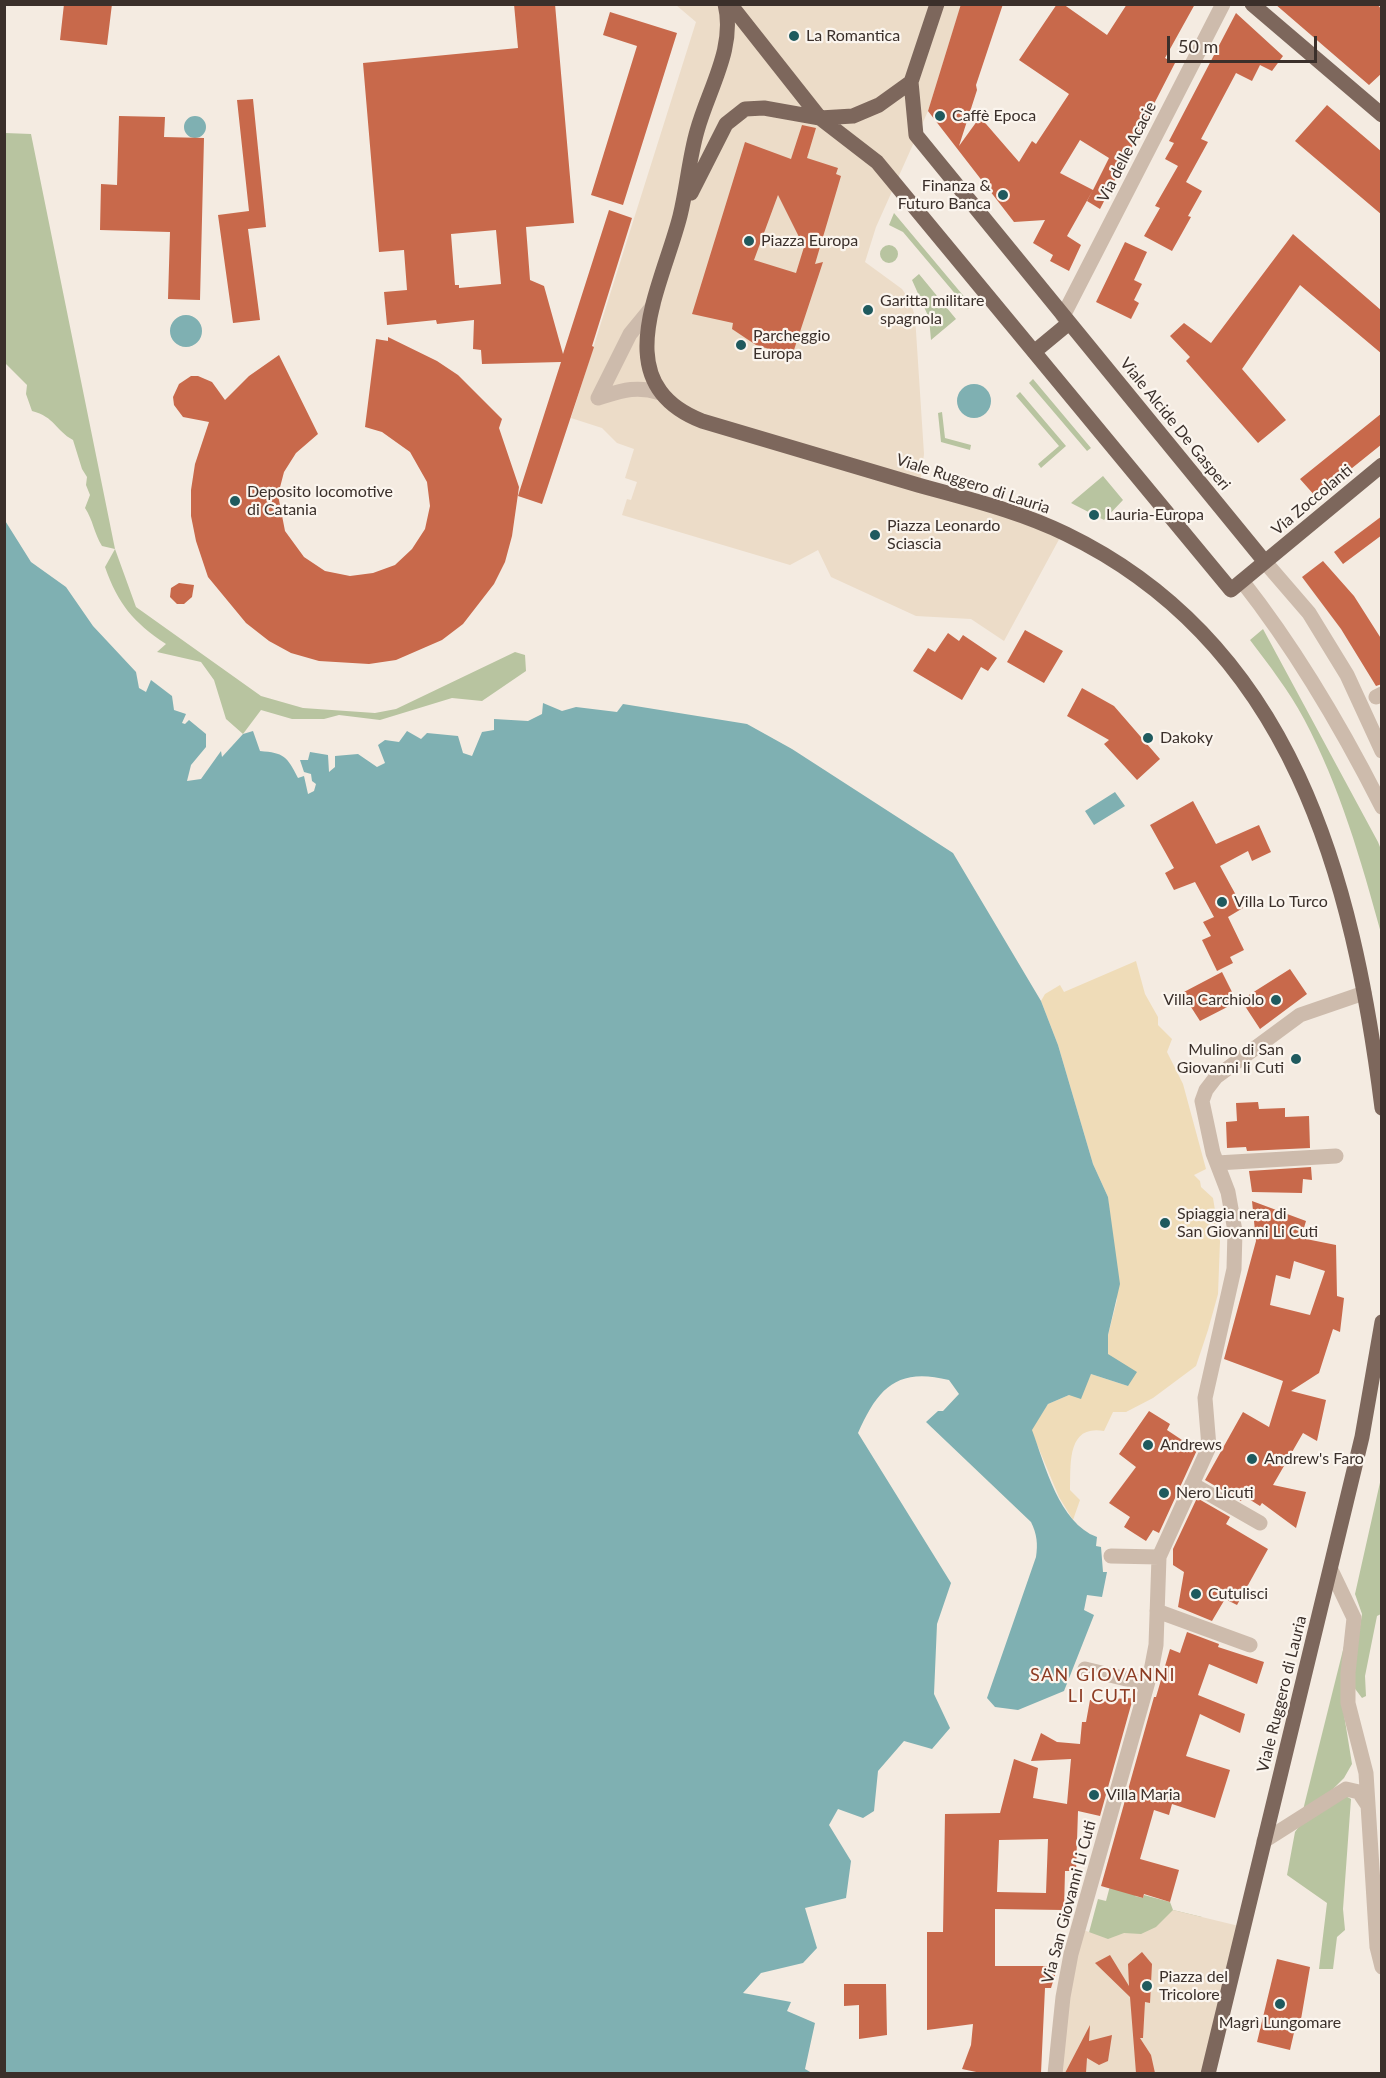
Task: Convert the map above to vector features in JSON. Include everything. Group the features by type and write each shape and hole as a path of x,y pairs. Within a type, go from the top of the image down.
{"main road":[{"path":"660,393 646,360 646,344 653,306 680,215 696,131 729,32 725,4"},
{"path":"730,4 820,118 870,155 1034,352 1237,586"},
{"path":"1252,4 1382,115"},
{"path":"680,215 717,137 735,116 745,109 764,108 820,118 866,113 911,82 937,8"},
{"name":"Viale Alcide De Gasperi","path":"911,82 916,135 1265,562"},
{"path":"1034,352 1066,320"},
{"name":"Viale Ruggero di Lauria","path":"660,393 684,414 1011,512 1063,532 1110,558 1158,591 1180,610 1232,665 1266,713 1292,758 1314,809 1337,878 1355,946 1364,993 1375,1026 1382,1108"},
{"name":"Via Zoccolanti","path":"1237,586 1382,465"},
{"name":"Viale Ruggero di Lauria","path":"1208,2073 1376,1391 1382,1322"}],"street":[{"name":"Via delle Acacie","path":"1066,320 1223,4"},
{"path":"653,306 630,334 597,398 628,388 644,388 660,393"},
{"name":"Viale Alcide De Gasperi","path":"1265,562 1309,613 1347,675 1382,751"},
{"path":"1237,586 1282,632 1334,718 1382,807"},
{"name":"Via San Giovanni Li Cuti","path":"1055,2073 1063,1997 1071,1954 1156,1645 1159,1557 1209,1447 1205,1398 1210,1366 1234,1269 1234,1231 1228,1192 1217,1163 1202,1101 1206,1090 1216,1077 1300,1015 1364,993"},
{"path":"1217,1163 1336,1156"},
{"path":"1192,1484 1260,1523"},
{"path":"1111,1556 1159,1557"},
{"path":"1331,1570 1354,1618 1348,1673 1348,1703 1366,1773 1367,1804 1377,1879 1379,1949 1382,1967"},
{"path":"1157,1611 1250,1645"},
{"path":"1085,1669 1147,1684"},
{"path":"1264,1841 1347,1789 1359,1792 1367,1804"}],"green space":[{"path":"5,133 31,134 115,549 102,546 85,508 90,495 86,485 87,477 82,469 73,440 46,417 32,411 26,394 27,385 5,363"},
{"path":"894,213 972,306 968,309 903,232 889,225"},
{"path":"889,245 895,248 898,254 895,260 889,263 883,260 880,254 883,248"},
{"path":"919,274 956,319 931,340 929,318 912,280"},
{"path":"1033,379 1091,448 1087,451 1029,383"},
{"path":"1020,392 1066,446 1041,468 1038,464 1059,446 1016,396"},
{"path":"942,412 945,438 971,445 970,450 941,442 938,413"},
{"path":"1103,476 1123,500 1104,520 1071,503"},
{"path":"115,549 136,607 261,696 303,708 375,713 396,709 515,652 525,655 526,671 482,701 452,698 380,720 339,715 324,719 292,719 261,710 243,734 226,719 214,680 201,662 157,652 166,644 144,628 121,602 105,567"},
{"path":"1263,629 1382,852 1381,933 1366,878 1339,797 1317,745 1292,698 1250,640"},
{"path":"1381,1478 1381,1614 1377,1616 1365,1676 1366,1696 1362,1698 1353,1686 1352,1673 1362,1614 1355,1594"},
{"path":"1350,1622 1341,1696 1352,1764 1344,1778 1327,1795 1303,1810"},
{"path":"1344,1795 1351,1799 1343,1909 1345,1930 1337,1937 1333,1969 1319,1969 1327,1903 1287,1875 1295,1832 1300,1825"},
{"path":"1110,1886 1136,1893 1135,1896 1143,1898 1144,1895 1170,1902 1173,1910 1202,1917 1084,1951 1098,1899 1106,1901"}],"sand":[{"name":"Spiaggia nera di San Giovanni Li Cuti","path":"1136,961 1145,994 1158,1017 1158,1025 1172,1039 1167,1052 1183,1084 1206,1169 1194,1175 1200,1181 1201,1187 1213,1198 1220,1241 1218,1294 1196,1366 1153,1398 1126,1412 1113,1412 1104,1431 1083,1434 1077,1440 1071,1459 1070,1490 1080,1500 1073,1520 1059,1497 1031,1430 1048,1404 1069,1395 1091,1374 1128,1386 1108,1354 1108,1335 1117,1300 1108,1197 1093,1164 1058,1045 1041,1001 1045,994 1060,985 1064,992"}],"shaded area":[{"name":"Piazza Europa","path":"676,5 961,5 928,111 876,227 865,262 902,289 910,301 915,316 924,454 920,485 1063,532 1004,641 971,619 916,616 831,577 818,550 790,565 622,515 627,499 631,500 637,482 625,478 634,449 617,443 602,428 571,418 696,22"},
{"name":"Piazza del Tricolore","path":"1173,1910 1243,1927 1208,2073 1055,2074 1078,1928 1108,1939 1124,1933 1141,1934 1156,1927"}],"water":[{"path":"195,116 203,119 206,127 203,135 195,138 187,135 184,127 187,119"},
{"path":"186,315 197,320 202,331 197,342 186,347 175,342 170,331 175,320"},
{"path":"974,384 986,389 991,401 986,413 974,418 962,413 957,401 962,389"},
{"path":"4,519 31,562 66,587 93,626 136,672 139,688 146,692 151,680 172,696 174,710 186,714 182,723 185,724 189,720 206,734 206,747 191,765 187,781 201,779 221,751 222,757 243,734 253,731 260,751 284,757 298,778 304,776 308,794 314,791 316,784 312,781 311,774 304,772 300,760 308,760 310,752 328,755 329,772 335,767 335,756 358,754 377,767 385,763 378,745 385,740 399,742 407,731 421,739 427,733 458,736 463,753 472,756 482,732 494,730 494,719 528,721 542,714 543,703 562,711 576,707 617,712 623,704 747,724 792,749 953,853 1041,1001 1058,1045 1093,1164 1108,1197 1120,1284 1108,1335 1108,1354 1137,1372 1128,1386 1091,1374 1081,1399 1069,1395 1048,1404 1032,1430 1048,1476 1063,1506 1084,1530 1097,1537 1096,1546 1101,1547 1103,1572 1107,1572 1102,1597 1087,1595 1084,1610 1094,1615 1064,1691 1018,1710 995,1707 987,1698 1036,1557 1035,1531 1031,1522 926,1422 938,1411 943,1411 959,1394 949,1380 916,1376 891,1385 882,1393 873,1404 858,1433 951,1583 937,1624 934,1694 950,1728 932,1749 904,1741 878,1771 874,1811 863,1818 838,1809 829,1825 851,1861 846,1898 805,1908 817,1948 803,1963 761,1973 743,1993 791,2002 787,2011 815,2023 805,2069 812,2073 5,2073"},
{"path":"1115,792 1125,806 1094,825 1085,811"}],"building":[{"path":"64,4 112,4 107,45 60,40"},
{"path":"514,4 555,4 574,223 526,227 530,280 544,286 563,354 609,210 632,218 592,346 594,347 542,504 518,496 561,362 482,364 481,350 473,349 474,320 437,324 436,320 387,325 384,292 407,290 404,250 379,252 363,63 518,48","holes":["496,230 501,284 459,288 459,285 455,285 451,234"]},
{"path":"961,4 1003,4 976,85 977,90 959,146 980,117 1019,162 1032,141 1036,144 1069,94 1019,60 1057,4 1063,4 1107,35 1127,4 1195,4 1165,58 1175,63 1100,209 1087,201 1093,190 1067,236 1081,245 1069,271 1050,261 1053,255 1033,243 1045,220 1014,222 928,111","holes":["1080,140 1109,158 1093,190 1060,173"]},
{"path":"1275,4 1377,4 1382,10 1382,73 1369,85"},
{"path":"610,12 677,33 623,205 591,195 637,46 603,35"},
{"path":"1236,13 1283,56 1272,71 1260,65 1252,81 1236,73 1201,139 1208,142 1186,182 1202,191 1172,251 1144,236 1160,208 1155,206 1178,166 1165,159 1174,143 1169,141"},
{"path":"253,99 266,227 248,229 260,320 233,323 218,215 249,211 237,100"},
{"path":"1327,105 1382,152 1382,215 1295,141"},
{"path":"119,116 165,117 164,137 204,138 200,300 168,299 170,232 100,230 101,184 117,185"},
{"path":"802,125 816,128 807,158 838,168 836,174 841,176 815,264 823,262 792,356 756,345 732,329 733,323 692,314 745,142 791,159","holes":["778,195 804,247 796,273 754,260"]},
{"path":"1293,234 1382,311 1382,354 1300,285 1242,369 1286,420 1258,443 1186,361 1190,357 1170,336 1184,323 1211,343"},
{"path":"1125,242 1147,252 1134,280 1142,284 1134,300 1139,303 1131,319 1096,302"},
{"name":"Deposito locomotive di Catania","path":"388,337 437,361 458,375 502,419 499,428 519,487 512,536 505,562 494,584 463,624 442,640 396,660 369,664 319,661 291,653 269,641 246,623 208,577 196,541 191,516 191,490 195,464 209,422 183,417 174,405 173,397 179,384 191,376 198,376 212,382 225,400 249,376 279,355 318,434 296,453 284,472 278,495 285,531 304,557 325,571 350,576 373,573 395,565 412,549 425,529 430,506 427,482 410,452 382,432 365,427 376,339 388,341"},
{"path":"1382,413 1382,444 1316,497 1300,479"},
{"path":"1382,516 1382,535 1343,564 1334,552"},
{"path":"1323,561 1354,596 1382,640 1382,684 1376,686 1341,629 1302,577"},
{"path":"179,583 194,585 192,597 184,604 177,604 170,597 171,588"},
{"path":"1025,630 1063,651 1044,683 1007,662"},
{"path":"948,633 959,641 963,635 997,658 988,671 981,667 962,700 913,671 928,648 935,652"},
{"path":"1082,688 1114,706 1160,759 1137,780 1104,744 1109,740 1067,716"},
{"path":"1193,801 1216,844 1259,825 1271,852 1252,861 1248,851 1220,866 1243,908 1228,917 1244,950 1230,957 1233,963 1217,971 1202,940 1211,936 1203,922 1214,917 1195,882 1174,890 1165,873 1174,868 1150,825"},
{"name":"Villa Carchiolo","path":"1290,969 1307,994 1260,1029 1241,1000"},
{"path":"1222,972 1237,1002 1200,1021 1182,993"},
{"path":"1258,1102 1259,1109 1285,1108 1285,1117 1309,1116 1310,1148 1247,1151 1246,1147 1227,1148 1226,1122 1237,1121 1236,1103"},
{"path":"1311,1167 1312,1180 1303,1179 1302,1193 1252,1192 1249,1171"},
{"path":"1252,1201 1306,1221 1301,1238 1336,1245 1337,1296 1344,1298 1340,1332 1333,1329 1319,1373 1291,1391 1326,1400 1317,1441 1303,1433 1273,1485 1306,1492 1296,1528 1262,1503 1260,1506 1244,1496 1241,1501 1205,1480 1243,1412 1269,1427 1283,1381 1224,1359 1256,1241","holes":["1294,1261 1325,1271 1310,1315 1270,1305 1276,1275 1290,1279"]},
{"path":"1149,1411 1170,1424 1167,1430 1197,1450 1159,1533 1153,1530 1146,1541 1124,1527 1130,1517 1109,1503 1136,1467 1119,1454"},
{"path":"1197,1498 1230,1517 1226,1524 1268,1549 1237,1605 1225,1599 1212,1621 1178,1607 1184,1572 1173,1565 1173,1549"},
{"path":"1187,1632 1219,1644 1218,1647 1264,1662 1257,1684 1209,1664 1198,1695 1245,1714 1240,1733 1200,1714 1186,1756 1230,1770 1215,1818 1172,1804 1169,1815 1154,1810 1140,1859 1179,1870 1170,1902 1144,1894 1143,1898 1101,1886 1154,1697 1156,1697 1170,1649 1180,1653"},
{"path":"1133,1698 1100,1816 1078,1811 1076,1871 1065,1871 1064,1910 995,1909 995,1966 1058,1966 1051,1988 1045,1988 1041,2073 981,2073 962,2069 971,2045 973,2024 927,2030 927,1932 943,1932 945,1814 1000,1813 1014,1759 1038,1768 1033,1798 1067,1804 1071,1759 1031,1761 1041,1733 1057,1742 1080,1744 1082,1722 1086,1722 1090,1700","holes":["1048,1839 1046,1893 997,1892 999,1840"]},
{"path":"1142,1952 1152,1964 1150,2003 1145,2002 1143,2038 1140,2038 1151,2055 1155,2073 1136,2073 1130,1997 1095,1963 1110,1955 1129,1986 1128,1964"},
{"path":"1277,1959 1310,1967 1300,2025 1296,2024 1290,2050 1257,2042"},
{"path":"844,1984 886,1984 887,2035 859,2039 859,2005 844,2006"},
{"path":"1090,2025 1089,2041 1112,2035 1108,2061 1099,2065 1087,2058 1086,2073 1065,2073"}],"place":[{"name":"La Romantica","path":"794,36"},
{"name":"Caffè Epoca","path":"940,116"},
{"name":"Finanza & Futuro Banca","path":"1003,195"},
{"name":"Piazza Europa","path":"749,241"},
{"name":"Garitta militare spagnola","path":"868,310"},
{"name":"Parcheggio Europa","path":"741,345"},
{"name":"Deposito locomotive di Catania","path":"235,501"},
{"name":"Lauria-Europa","path":"1094,515"},
{"name":"Piazza Leonardo Sciascia","path":"875,535"},
{"name":"Dakoky","path":"1148,738"},
{"name":"Villa Lo Turco","path":"1222,902"},
{"name":"Villa Carchiolo","path":"1276,1000"},
{"name":"Mulino di San Giovanni li Cuti","path":"1296,1059"},
{"name":"Spiaggia nera di San Giovanni Li Cuti","path":"1165,1223"},
{"name":"Andrews","path":"1148,1445"},
{"name":"Andrew's Faro","path":"1252,1459"},
{"name":"Nero Licuti","path":"1164,1493"},
{"name":"Cutulisci","path":"1196,1594"},
{"name":"Villa Maria","path":"1094,1795"},
{"name":"Piazza del Tricolore","path":"1147,1986"},
{"name":"Magrì Lungomare","path":"1280,2004"}],"district":[{"name":"SAN GIOVANNI LI CUTI","path":"1103,1685"}]}
